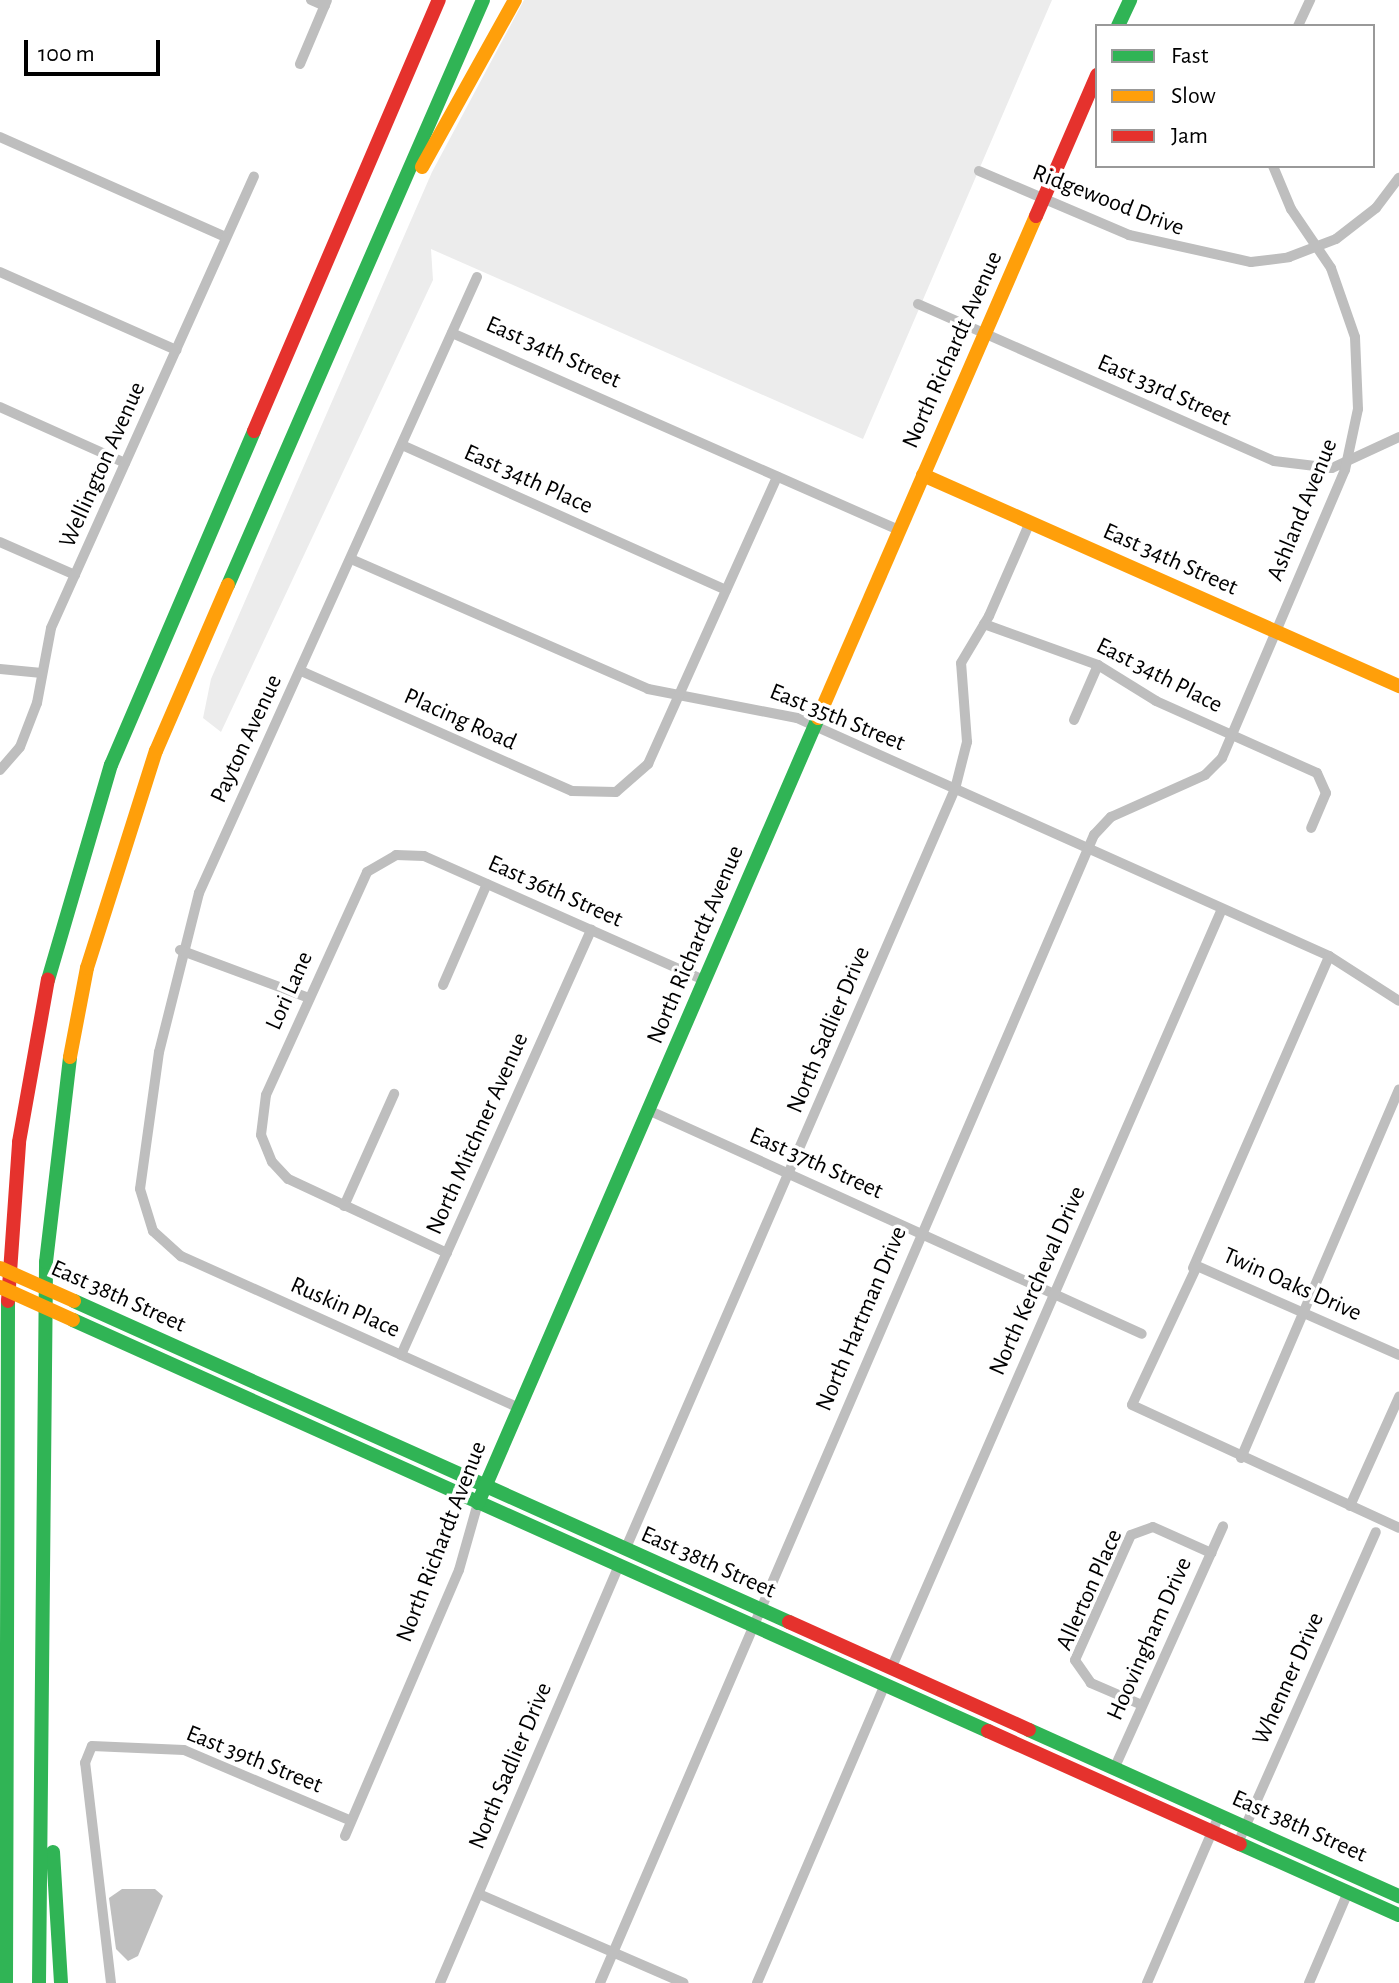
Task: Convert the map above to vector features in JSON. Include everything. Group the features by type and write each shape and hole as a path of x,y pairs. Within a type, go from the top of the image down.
{"main road":[{"path":"6,1983 5,1555 14,1190 36,1032 67,900 132,712 439,0"},
{"path":"39,1983 46,1741 46,1262 62,1097 87,968 156,751 398,207 483,0"},
{"path":"398,207 515,0"},
{"path":"1119,24 1130,0"},
{"name":"North Richardt Avenue","path":"478,1503 1095,80"},
{"name":"East 34th Street","path":"923,475 1399,686"},
{"name":"East 38th Street","path":"0,1268 1399,1896"},
{"name":"East 38th Street","path":"0,1287 1399,1915"},
{"path":"0,1609 5,1555"},
{"path":"46,1741 61,1983"}],"street":[{"path":"300,64 326,3 311,0"},
{"path":"1299,24 1310,0"},
{"path":"0,137 226,237"},
{"name":"Ashland Avenue","path":"1233,735 1347,463 1358,409 1357,354 1346,304 1319,247 1291,209 1274,168"},
{"name":"Ridgewood Drive","path":"979,171 1129,235 1221,259 1276,260 1319,247 1364,220 1399,178"},
{"name":"Wellington Avenue","path":"0,770 20,747 42,673 48,636 254,176"},
{"path":"0,272 176,350"},
{"name":"Payton Avenue","path":"158,1238 142,1206 140,1176 180,950 213,858 301,671 477,277"},
{"name":"East 33rd Street","path":"918,304 1274,461 1324,468 1347,463 1399,437"},
{"name":"East 34th Street","path":"452,333 899,530"},
{"path":"0,407 125,463"},
{"name":"East 34th Place","path":"402,445 726,590"},
{"path":"679,697 777,477"},
{"name":"North Sadlier Drive","path":"625,1550 955,789 967,742 959,672 1030,522"},
{"path":"0,542 75,575"},
{"name":"East 35th Street","path":"351,559 632,683 679,697 757,705 814,726 1329,956 1399,1001"},
{"name":"East 34th Place","path":"984,624 1098,665 1156,701 1314,772 1326,789 1311,828"},
{"path":"1074,720 1098,665"},
{"path":"0,669 42,673"},
{"name":"Placing Road","path":"301,671 572,791 606,795 644,771 679,697"},
{"name":"North Hartman Drive","path":"600,1983 1088,848 1111,817 1208,773 1233,735"},
{"name":"East 36th Street","path":"387,858 424,856 704,980"},
{"name":"Lori Lane","path":"344,1206 288,1179 267,1153 263,1104 360,882 387,858"},
{"path":"443,985 487,884"},
{"name":"North Kercheval Drive","path":"891,1669 1222,909"},
{"name":"North Mitchner Avenue","path":"401,1355 591,930"},
{"path":"180,950 309,998"},
{"path":"1193,1268 1329,956"},
{"path":"1399,1089 1241,1458 1399,1528"},
{"path":"394,1094 344,1206 447,1253"},
{"name":"East 37th Street","path":"648,1110 1054,1294"},
{"name":"Ruskin Place","path":"158,1238 181,1256 519,1408"},
{"name":"Twin Oaks Drive","path":"1241,1458 1132,1405 1193,1268 1202,1266 1399,1355"},
{"path":"1054,1294 1142,1334"},
{"path":"1350,1506 1399,1397"},
{"name":"North Richardt Avenue","path":"345,1836 459,1570 478,1503"},
{"name":"Hoovingham Drive","path":"1114,1769 1223,1526"},
{"name":"Allerton Place","path":"1142,1705 1080,1674 1075,1660 1131,1535 1142,1528 1211,1553"},
{"name":"Whenner Drive","path":"1238,1843 1376,1532"},
{"name":"North Sadlier Drive","path":"440,1983 619,1565"},
{"path":"757,1983 885,1684"},
{"name":"East 39th Street","path":"111,1983 85,1763 92,1746 184,1750 351,1821"},
{"path":"1147,1983 1219,1816"},
{"path":"1309,1983 1348,1892"},
{"path":"479,1894 684,1983"}],"shaded area":[{"path":"524,0 1052,0 863,439 431,249 433,280 221,732 203,718 211,679 432,172"},
{"path":"122,1889 155,1889 163,1896 138,1956 128,1961 116,1949 109,1898"}],"traffic: fast":[{"path":"228,585 483,0"},
{"path":"1119,24 1130,0"},
{"path":"48,980 111,765 254,431"},
{"path":"478,1503 818,718"},
{"path":"39,1983 46,1262 70,1057"},
{"path":"6,1983 8,1301"},
{"path":"74,1301 789,1622"},
{"path":"73,1320 988,1731"},
{"path":"1029,1730 1399,1896"},
{"path":"1240,1844 1399,1915"},
{"path":"53,1852 61,1983"}],"traffic: slow":[{"path":"422,167 515,0"},
{"path":"818,718 1036,216"},
{"path":"923,475 1399,686"},
{"path":"70,1057 87,968 156,751 228,585"},
{"path":"0,1268 74,1301"},
{"path":"0,1287 73,1320"}],"traffic: jam":[{"path":"254,431 439,0"},
{"path":"1036,216 1095,80"},
{"path":"8,1301 19,1142 48,980"},
{"path":"789,1622 1029,1730"},
{"path":"988,1731 1240,1844"}]}
